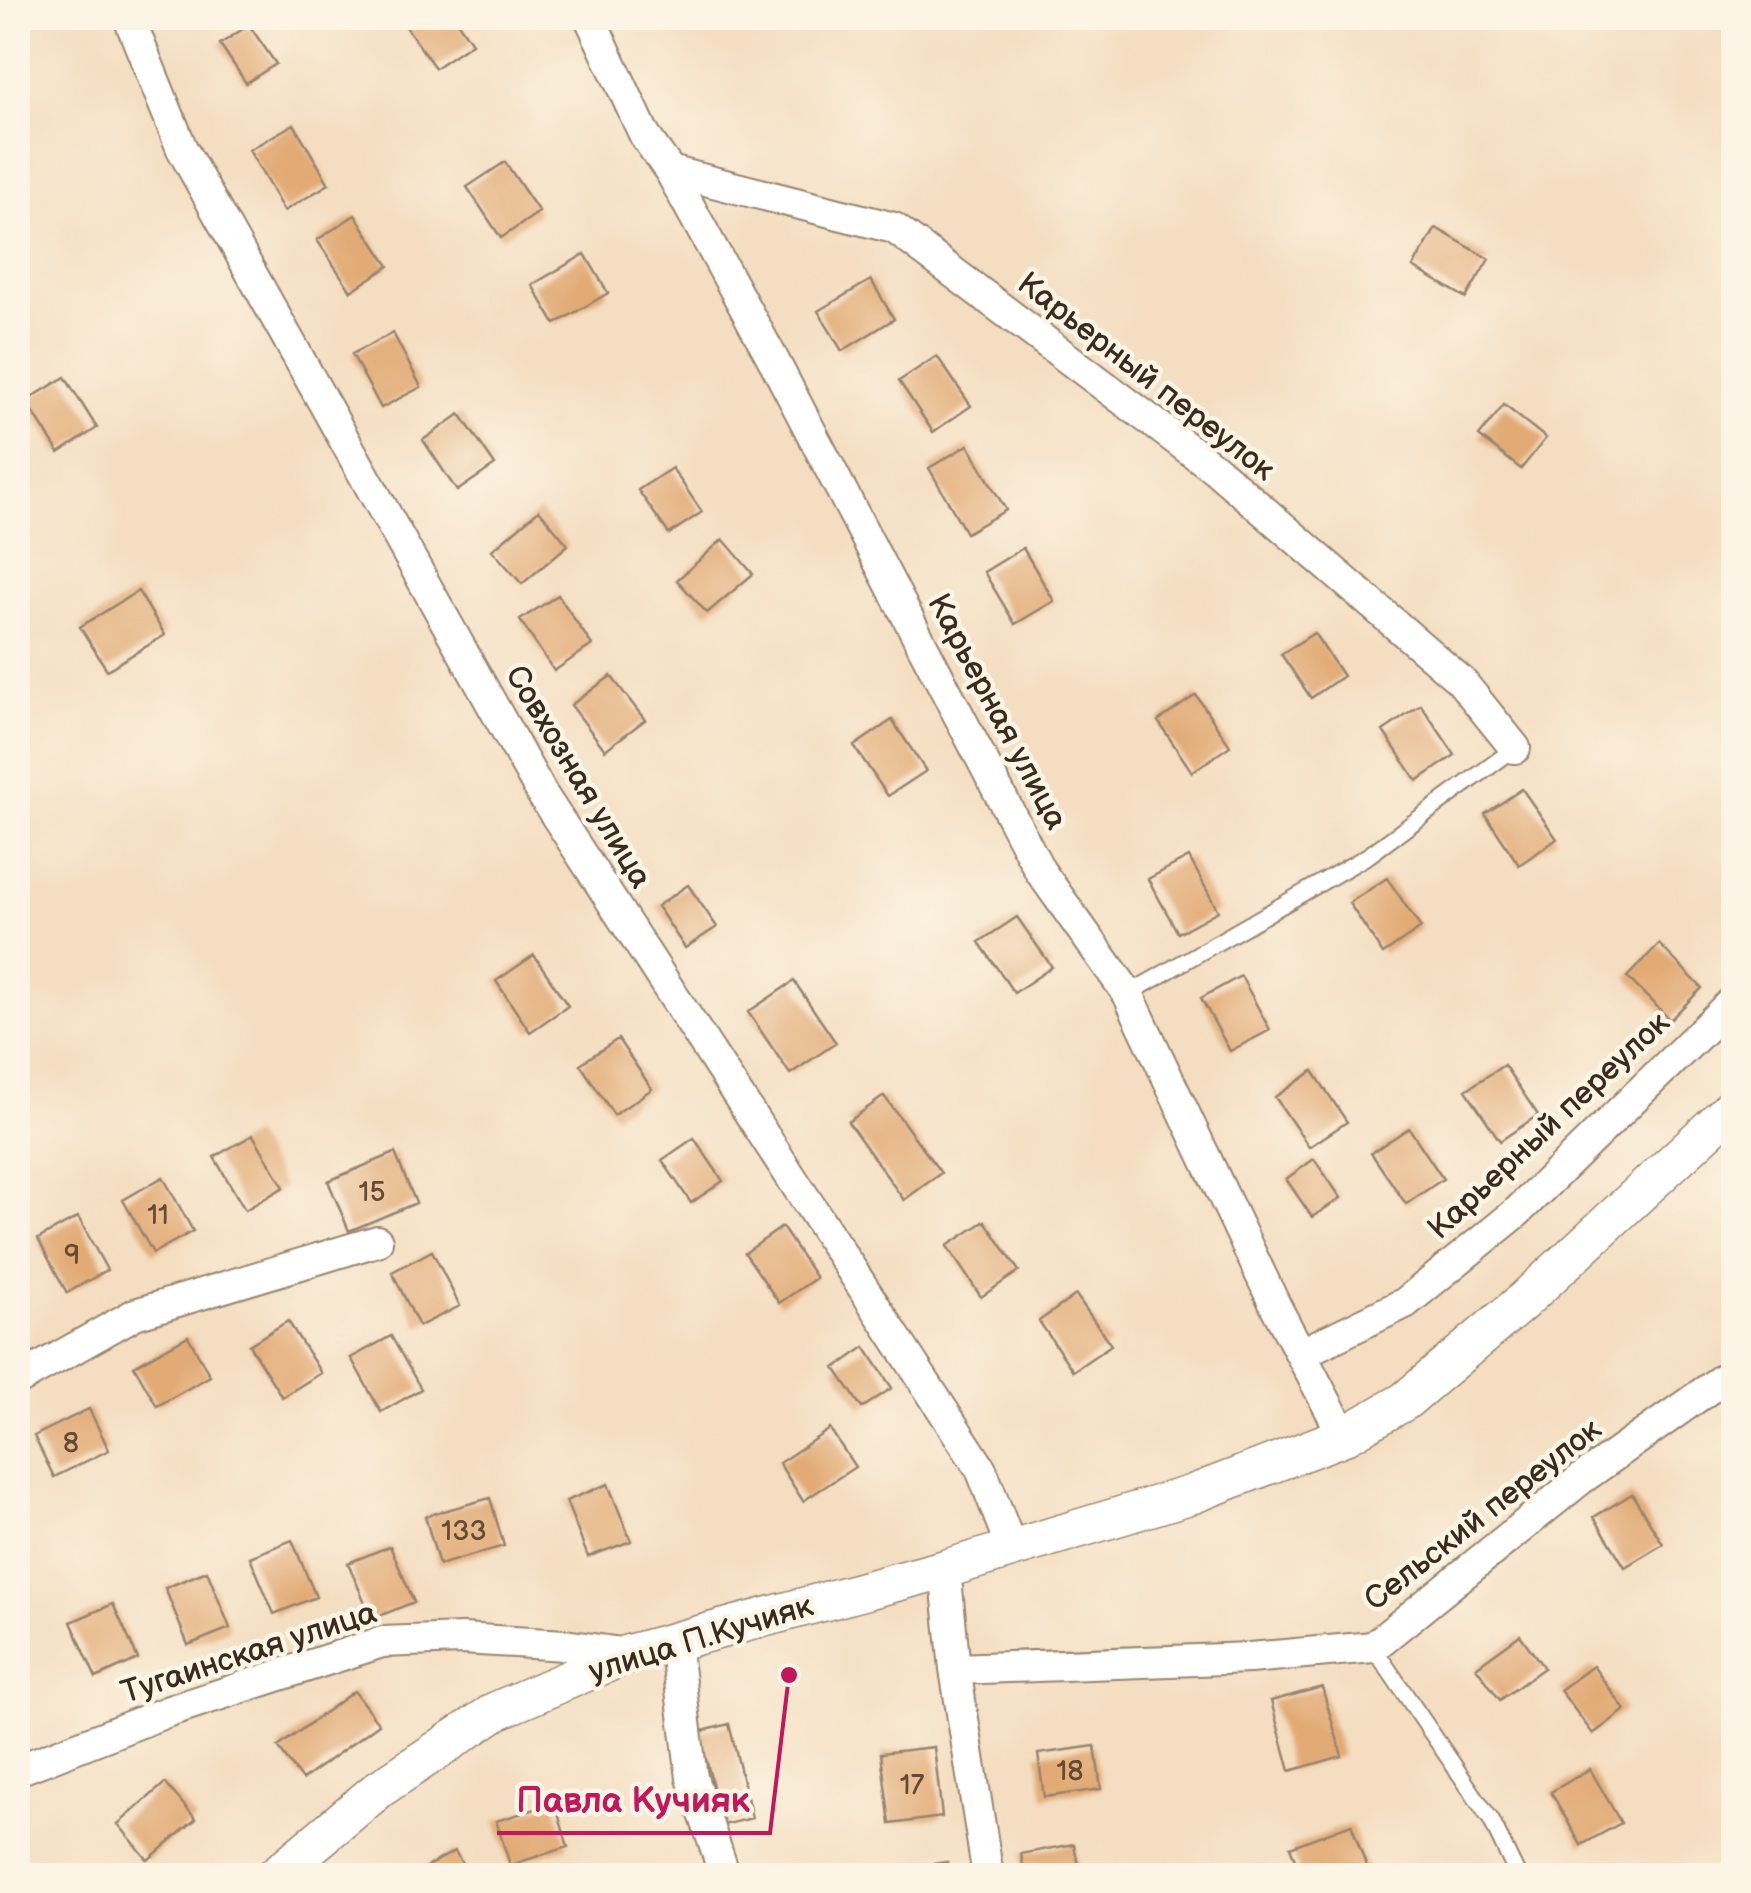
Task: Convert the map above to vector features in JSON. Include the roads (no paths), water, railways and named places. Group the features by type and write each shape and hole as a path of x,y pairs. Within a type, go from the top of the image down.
{"street":[{"name":"Совхозная улица","path":"129,18 182,148 542,794 982,1469 1011,1547"},
{"name":"Карьерная улица","path":"590,18 645,136 670,171 775,364 1040,870 1128,994 1276,1307 1344,1436"},
{"name":"Карьерный переулок","path":"670,171 894,228 1214,468 1461,682 1515,748"},
{"name":"Карьерный переулок","path":"1302,1353 1405,1303 1516,1213 1734,1000"},
{"name":"улица П.Кучияк","path":"275,1876 378,1789 496,1711 628,1654 944,1569 1193,1494 1344,1436 1405,1401 1478,1340 1734,1106"},
{"path":"18,1380 136,1314 378,1241"},
{"name":"Сельский переулок","path":"955,1669 1250,1658 1373,1647 1581,1479 1734,1370"},
{"path":"944,1569 955,1669 988,1876"},
{"name":"Тугаинская улица","path":"18,1770 170,1711 382,1642 462,1639 565,1645 628,1654"},
{"path":"675,1642 692,1778 726,1876"}],"lane":[{"path":"1128,994 1370,855 1515,748"},
{"path":"1373,1647 1491,1820 1518,1876"}],"place":[{"name":"Павла Кучияк","path":"789,1675"}]}
